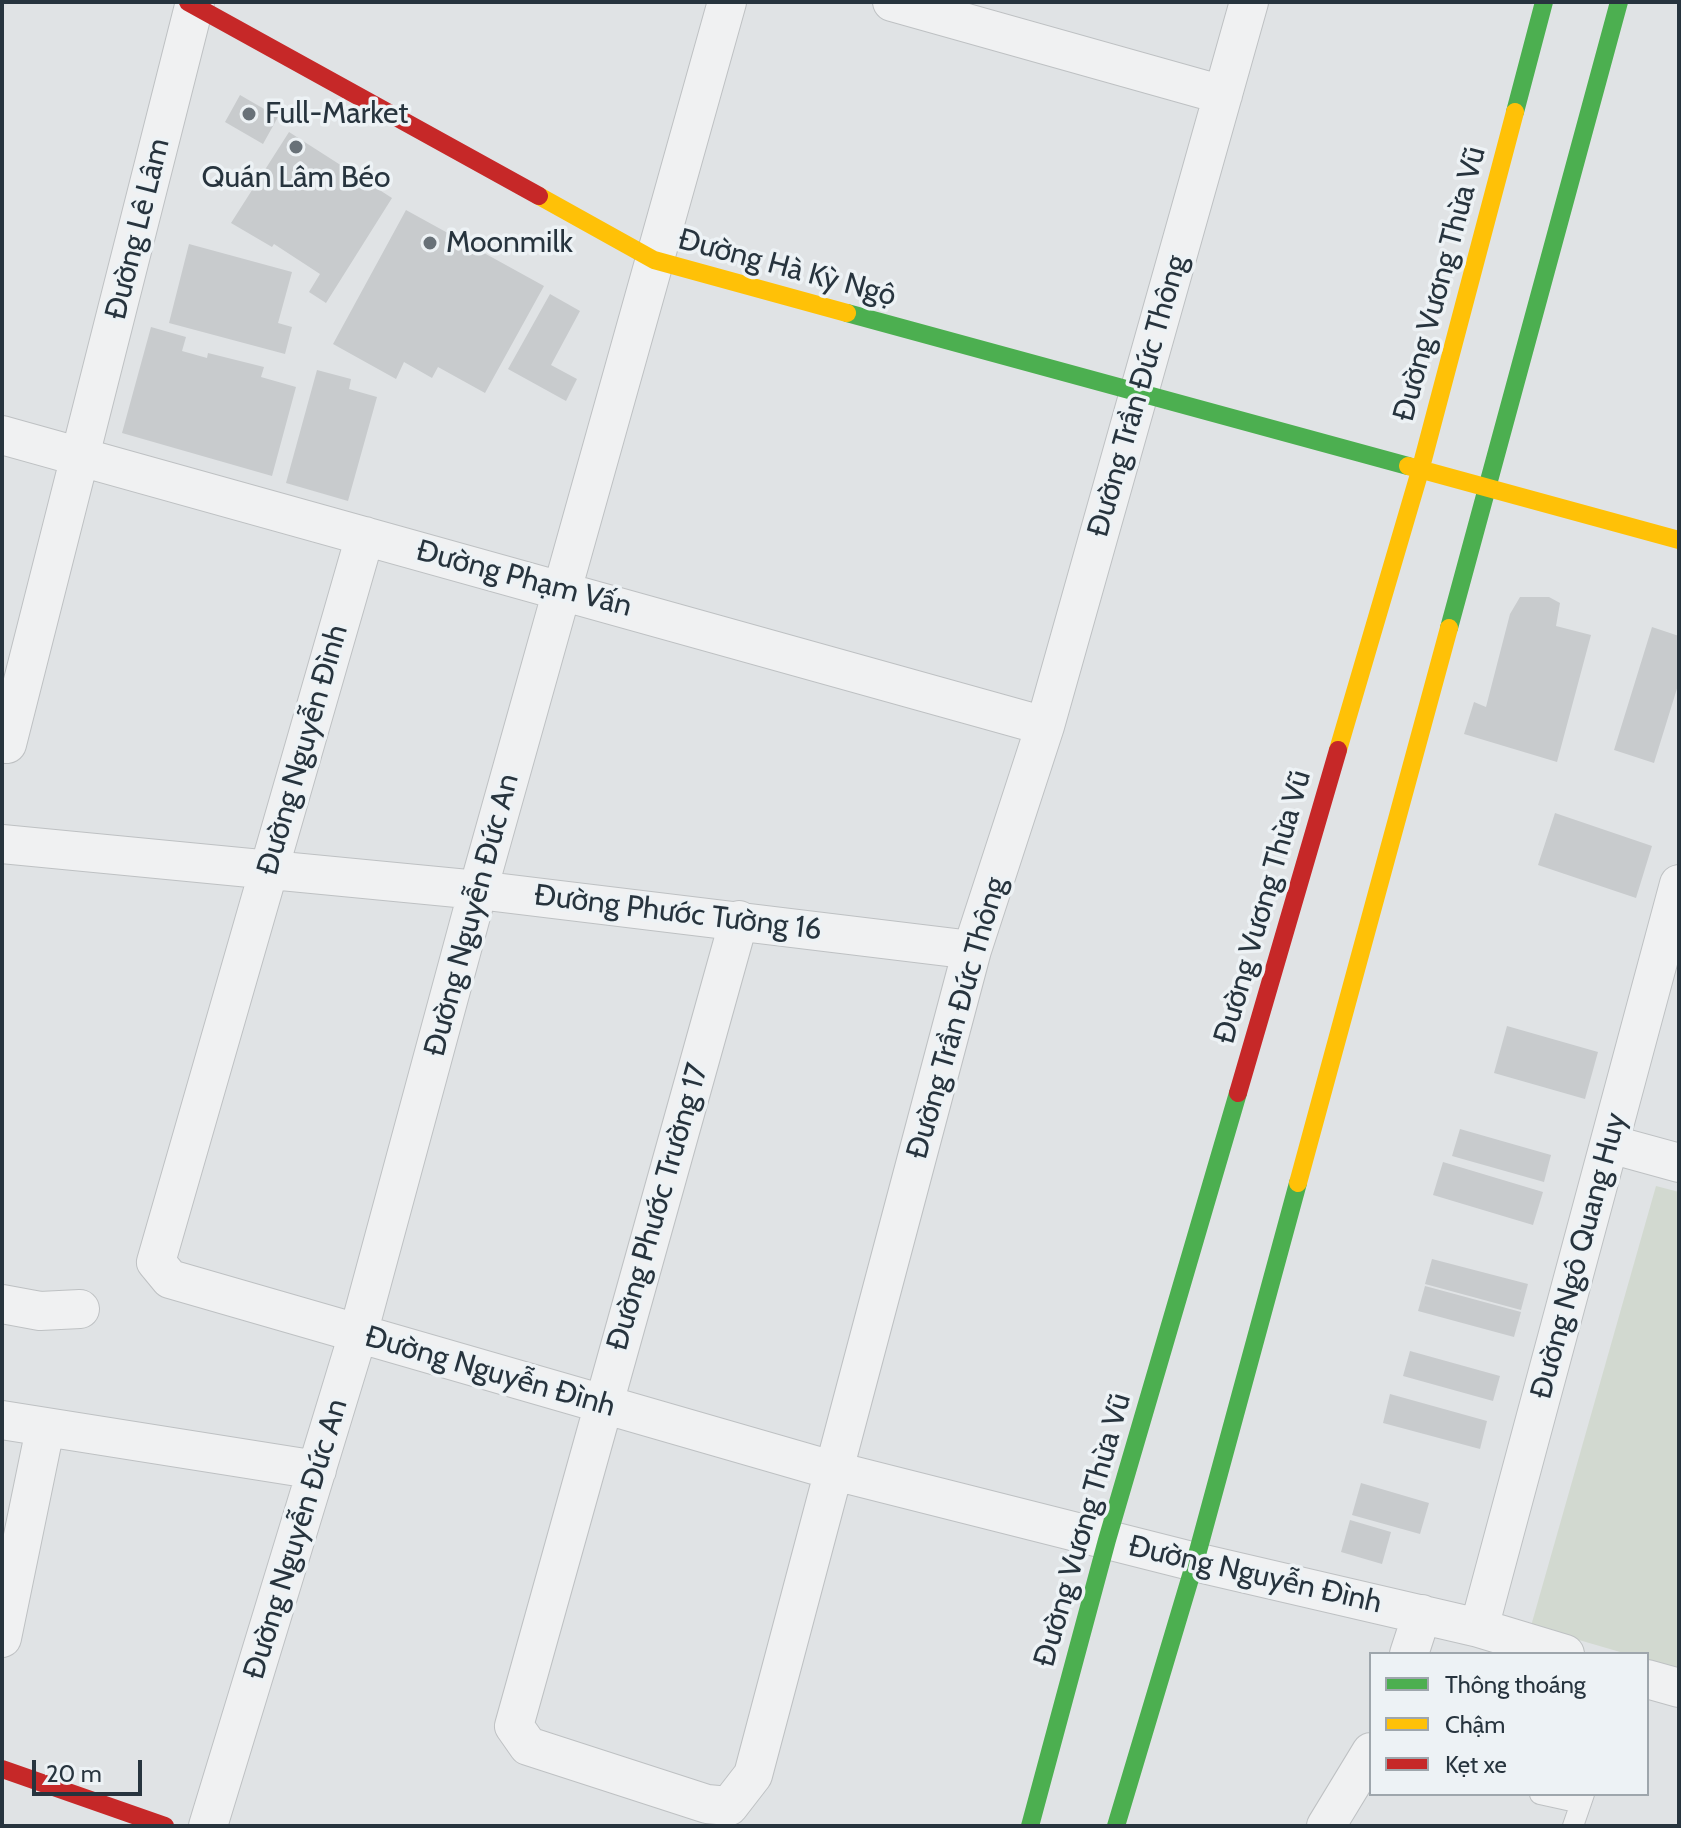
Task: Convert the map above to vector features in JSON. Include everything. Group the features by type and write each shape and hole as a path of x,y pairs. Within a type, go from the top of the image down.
{"street":[{"name":"Đường Nguyễn Đức An","path":"208,1826 358,1334 478,890 727,2"},
{"path":"892,2 989,15 1223,95"},
{"name":"Đường Trần Đức Thông","path":"514,1726 528,1746 707,1804 729,1806 753,1775 972,950 1045,726 1249,2"},
{"name":"Đường Vương Thừa Vũ","path":"1030,1826 1107,1540 1420,471 1544,2"},
{"path":"1116,1826 1195,1562 1619,2"},
{"name":"Đường Hà Kỳ Ngộ","path":"192,3 654,260 1679,540"},
{"name":"Đường Lê Lâm","path":"7,744 192,3"},
{"name":"Đường Phạm Vấn","path":"2,435 1045,726"},
{"name":"Đường Nguyễn Đình","path":"365,536 156,1262 170,1279 835,1471 1195,1562 1479,1628 1558,1652"},
{"name":"Đường Phước Tường 16","path":"2,844 478,890 972,950"},
{"name":"Đường Ngô Quang Huy","path":"1479,1628 1610,1144 1672,939 1679,884"},
{"name":"Đường Phước Trường 17","path":"514,1726 739,920"},
{"path":"1610,1144 1679,1163"},
{"path":"2,1304 40,1311 80,1309"},
{"path":"2,1420 317,1470"},
{"path":"2,1638 45,1429"},
{"path":"1410,1652 1422,1614"},
{"path":"1649,1680 1679,1688"},
{"path":"1326,1826 1369,1757"},
{"path":"2,1769 165,1826"}],"lane":[{"path":"1561,1796 1582,1798 1573,1826"}],"shaded area":[{"path":"1656,1186 1679,1192 1679,1669 1649,1661 1649,1652 1620,1652 1531,1626"}],"building":[{"path":"240,95 278,117 263,144 225,122"},
{"path":"289,132 392,198 326,303 309,292 320,274 274,244 272,247 231,223"},
{"path":"406,210 544,286 485,393 438,367 432,378 404,362 396,379 333,344"},
{"path":"189,244 292,272 278,323 292,327 285,354 169,323"},
{"path":"550,294 580,311 551,365 577,379 566,401 508,369"},
{"path":"151,327 186,337 182,351 207,358 208,353 264,367 261,377 296,387 272,476 122,433"},
{"path":"317,370 351,379 349,389 377,397 348,501 286,483"},
{"path":"1520,597 1549,597 1560,603 1556,626 1591,635 1557,762 1464,734 1474,702 1486,707 1510,614"},
{"path":"1652,627 1679,636 1679,682 1654,763 1614,750"},
{"path":"1555,813 1652,846 1636,898 1538,865"},
{"path":"1507,1026 1598,1052 1585,1099 1494,1073"},
{"path":"1460,1129 1551,1155 1544,1182 1452,1156"},
{"path":"1443,1162 1543,1192 1533,1225 1433,1195"},
{"path":"1432,1259 1528,1284 1521,1310 1425,1284"},
{"path":"1425,1286 1521,1312 1514,1337 1418,1311"},
{"path":"1410,1351 1500,1376 1493,1401 1403,1376"},
{"path":"1390,1394 1487,1421 1480,1449 1383,1423"},
{"path":"1361,1483 1429,1503 1420,1534 1352,1515"},
{"path":"1350,1520 1391,1532 1382,1564 1341,1552"}],"traffic: fast":[{"path":"1515,112 1544,2"},
{"path":"1449,628 1619,2"},
{"path":"847,313 1408,466"},
{"path":"1030,1826 1107,1540 1238,1093"},
{"path":"1116,1826 1195,1562 1298,1183"}],"traffic: slow":[{"path":"1338,750 1420,471 1515,112"},
{"path":"539,196 654,260 847,313"},
{"path":"1408,466 1679,540"},
{"path":"1298,1183 1449,628"}],"traffic: jam":[{"path":"188,2 539,196"},
{"path":"1238,1093 1338,750"},
{"path":"2,1769 165,1826"}],"place":[{"name":"Full-Market","path":"249,114"},
{"name":"Quán Lâm Béo","path":"296,147"},
{"name":"Moonmilk","path":"430,243"}]}
